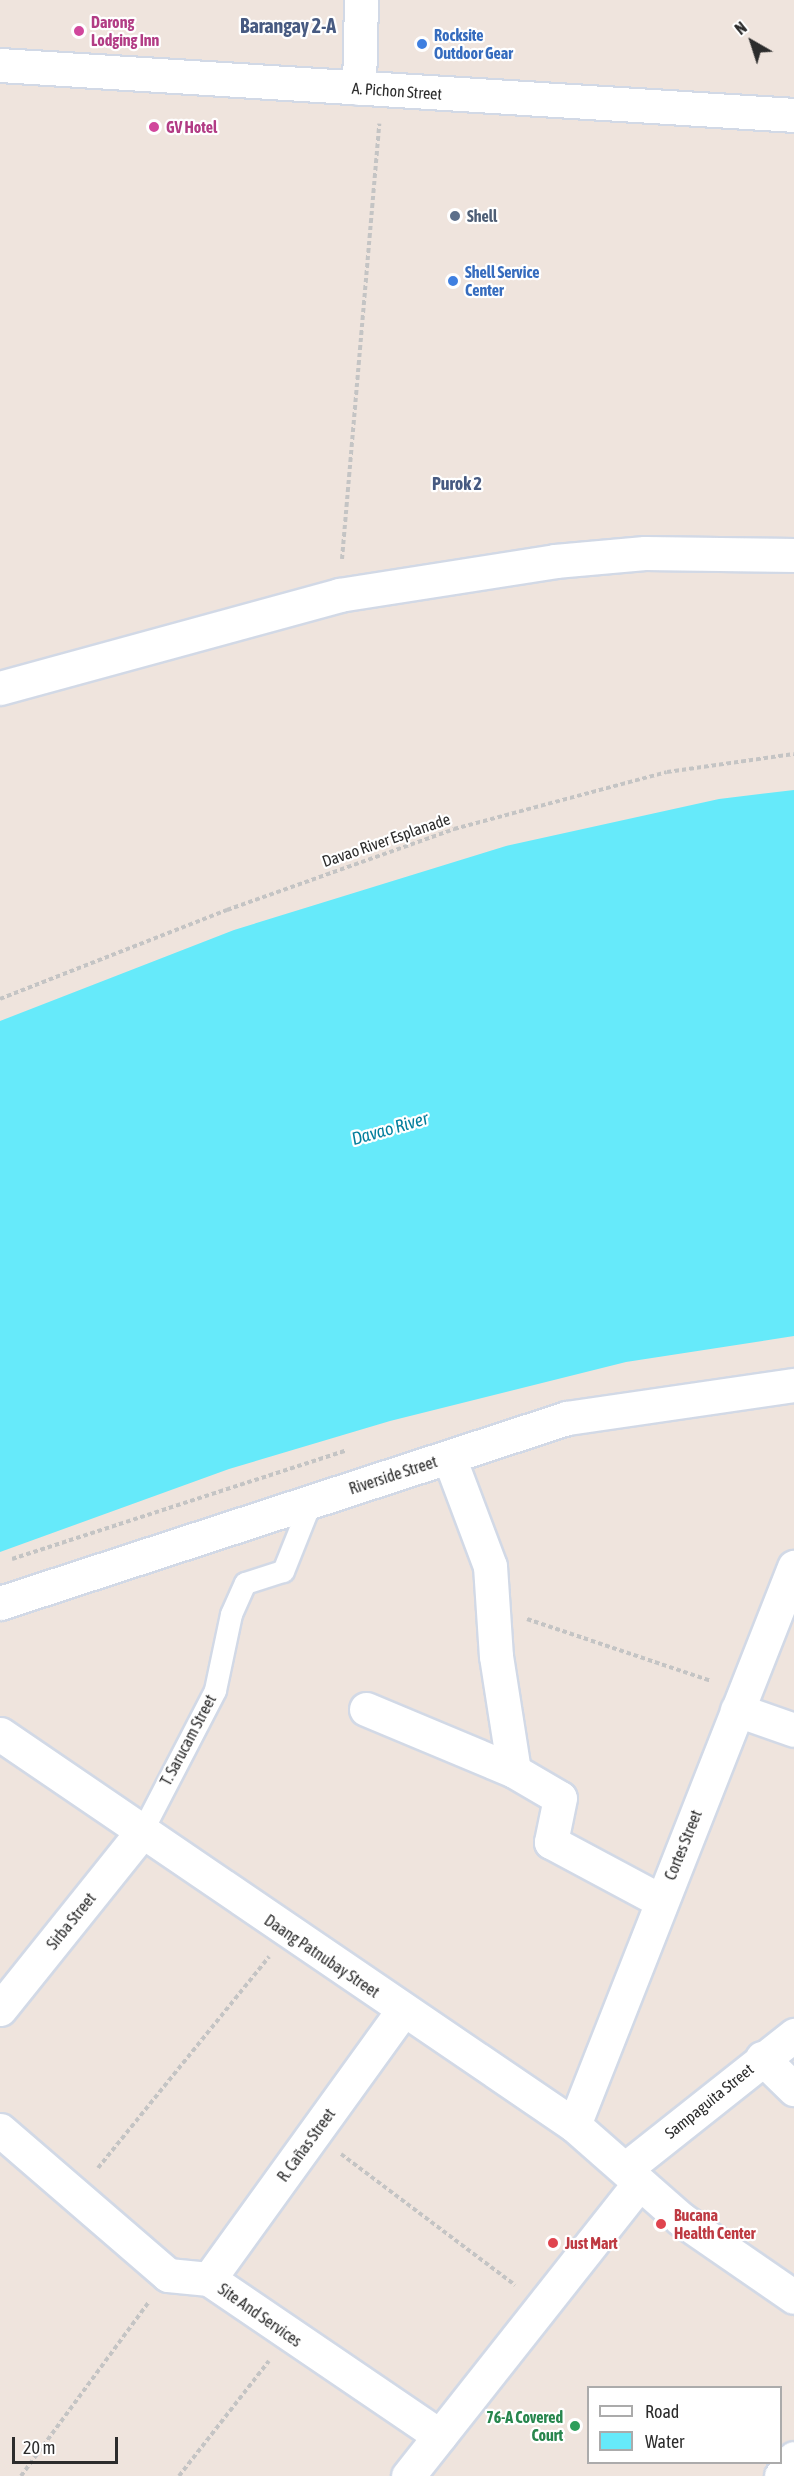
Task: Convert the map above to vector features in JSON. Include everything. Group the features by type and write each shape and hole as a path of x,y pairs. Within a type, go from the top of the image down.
{"street":[{"path":"361,0 370,89"},
{"name":"A. Pichon Street","path":"0,65 794,115"},
{"path":"0,688 339,596 555,561 645,553 794,555"},
{"name":"Riverside Street","path":"0,1603 567,1418 794,1386"},
{"path":"449,1457 490,1566 493,1608 514,1771"},
{"name":"Cortes Street","path":"574,2125 794,1567"},
{"path":"740,1701 794,1731"},
{"path":"366,1709 514,1771 560,1798 551,1842 661,1900"},
{"name":"Daang Patnubay Street","path":"0,1734 402,2011 574,2125 681,2219 794,2297"},
{"name":"Sirba Street","path":"0,2009 141,1833"},
{"name":"R. Cañas Street","path":"209,2279 402,2011"},
{"name":"Sampaguita Street","path":"632,2176 762,2058 794,2035"},
{"path":"762,2058 794,2089"},
{"path":"0,2130 168,2275"},
{"path":"408,2476 542,2306 632,2176"},
{"name":"Site And Services","path":"168,2275 209,2279 440,2436"},
{"path":"781,2476 794,2458"}],"lane":[{"name":"T. Sarucam Street","path":"141,1833 215,1690 231,1614 244,1583 283,1571 311,1501"}],"path":[{"path":"339,596 370,89"},
{"name":"Davao River Esplanade","path":"0,999 238,905 454,829 685,768 794,753"},
{"path":"493,1608 740,1701"},
{"path":"71,2193 94,2174 287,1932"},
{"path":"314,2134 542,2306"},
{"path":"21,2476 168,2275"},
{"path":"179,2476 290,2336"}],"water":[{"name":"Davao River","path":"794,790 794,1336 626,1362 390,1421 229,1469 0,1552 0,1021 234,930 506,846 719,799"}],"place":[{"name":"Darong Lodging Inn","path":"79,31"},
{"name":"Rocksite Outdoor Gear","path":"422,44"},
{"name":"GV Hotel","path":"154,127"},
{"name":"Shell","path":"455,216"},
{"name":"Shell Service Center","path":"453,281"},
{"name":"Bucana Health Center","path":"661,2224"},
{"name":"Just Mart","path":"553,2243"},
{"name":"76-A Covered Court","path":"575,2426"}],"district":[{"name":"Barangay 2-A","path":"288,25"},
{"name":"Purok 2","path":"457,484"}]}
